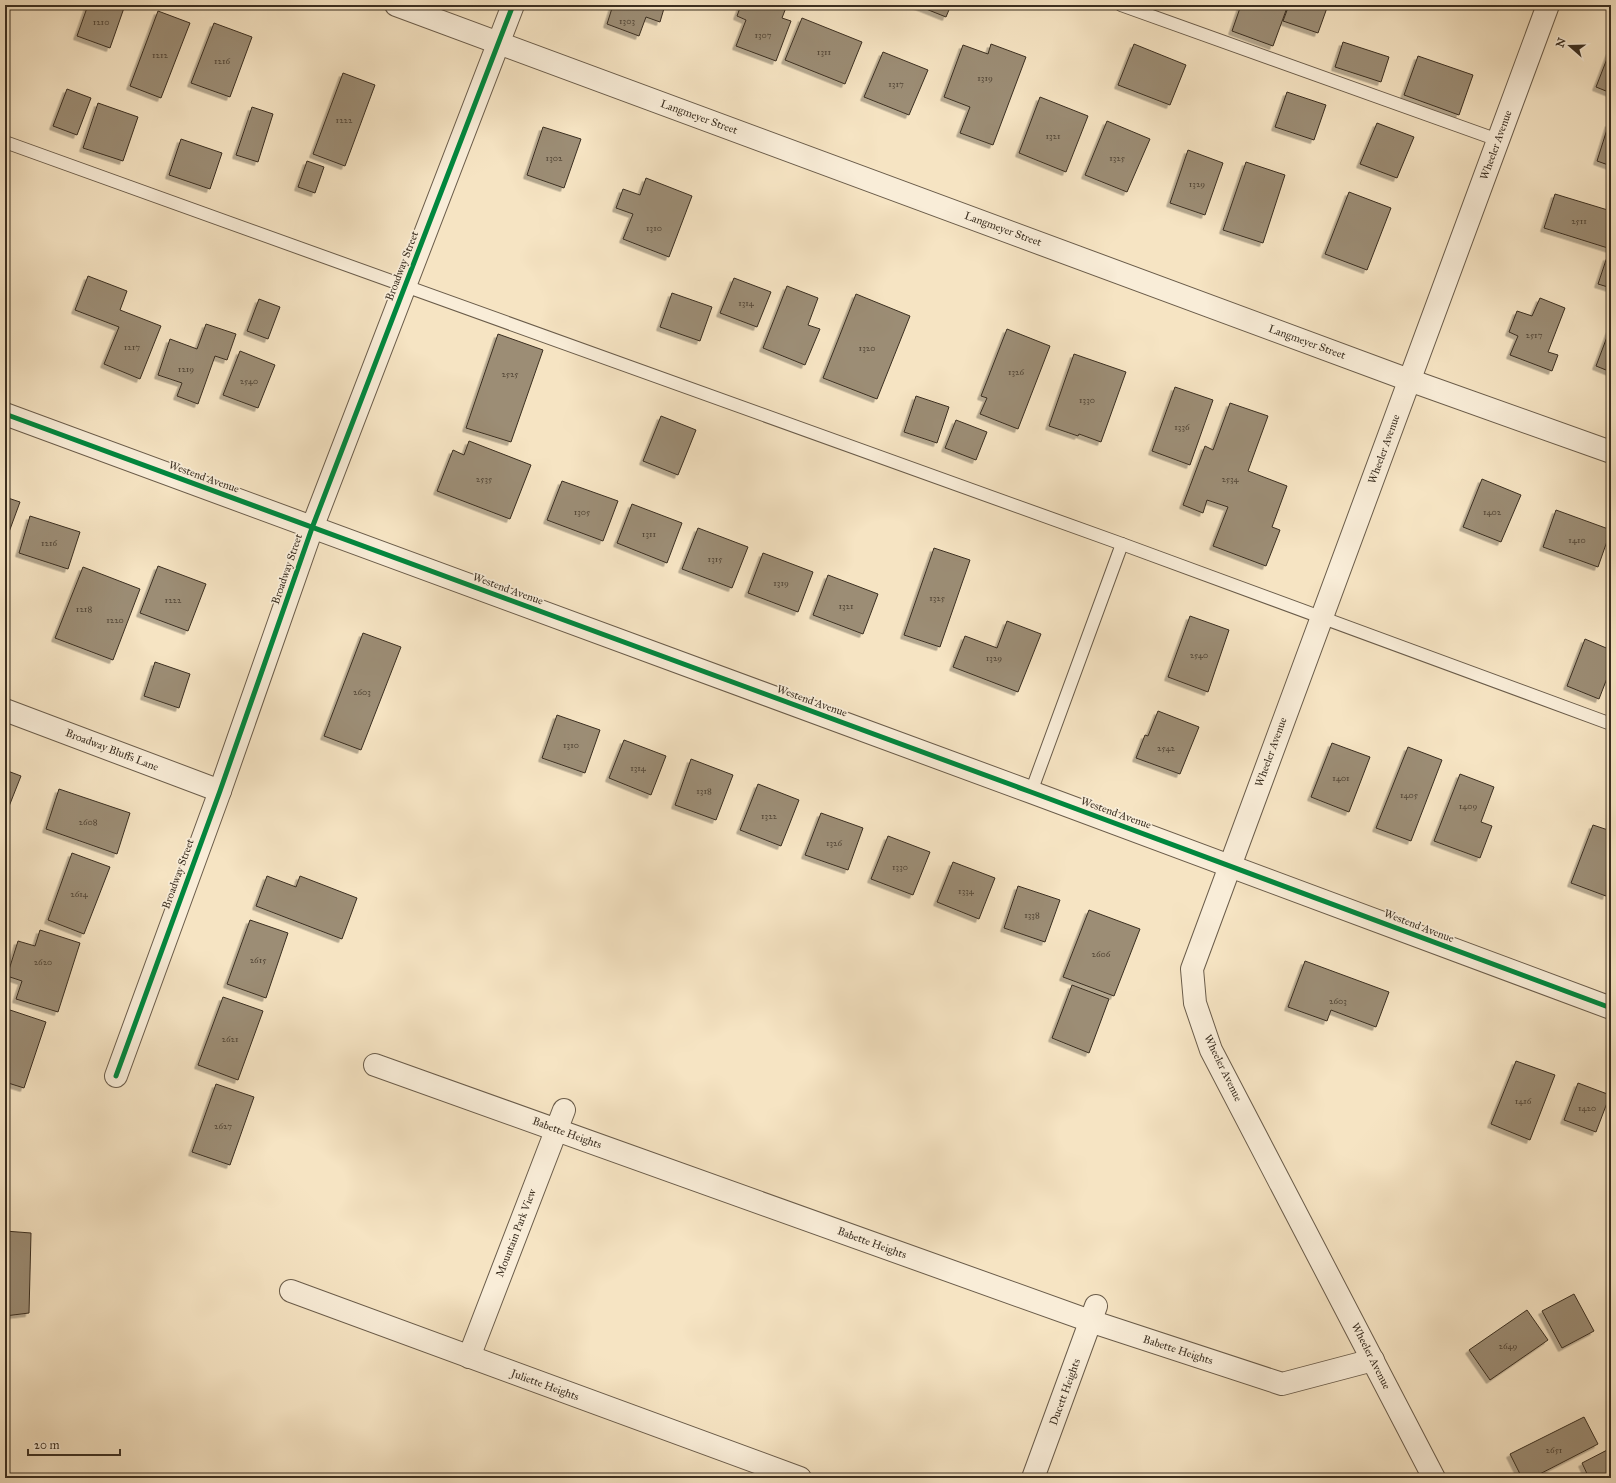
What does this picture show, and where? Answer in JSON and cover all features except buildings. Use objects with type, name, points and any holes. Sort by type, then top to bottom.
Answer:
[{"type":"street","name":"Langmeyer Street","points":[[396,5],[1409,380],[1611,452]]},
{"type":"street","name":"Broadway Street","points":[[116,1076],[220,791],[312,528],[514,5]]},
{"type":"street","name":"Wheeler Avenue","points":[[1434,1478],[1212,1050],[1195,1003],[1192,969],[1229,865],[1548,5]]},
{"type":"street","name":"Westend Avenue","points":[[5,414],[1229,865],[1611,1008]]},
{"type":"street","name":"Broadway Bluffs Lane","points":[[5,710],[220,791]]},
{"type":"street","name":"Babette Heights","points":[[375,1065],[560,1120],[1282,1384],[1373,1360]]},
{"type":"street","name":"Mountain Park View","points":[[469,1357],[560,1120]]},
{"type":"street","name":"Juliette Heights","points":[[290,1291],[800,1478]]},
{"type":"street","name":"Ducett Heights","points":[[1033,1478],[1093,1314]]},
{"type":"lane","points":[[1121,5],[1498,140]]},
{"type":"lane","points":[[5,142],[1122,544],[1611,724]]},
{"type":"lane","points":[[1031,792],[1122,544]]},
{"type":"cycle path","points":[[116,1076],[220,791],[312,528],[513,5]]},
{"type":"cycle path","points":[[5,414],[1031,792],[1611,1008]]}]
